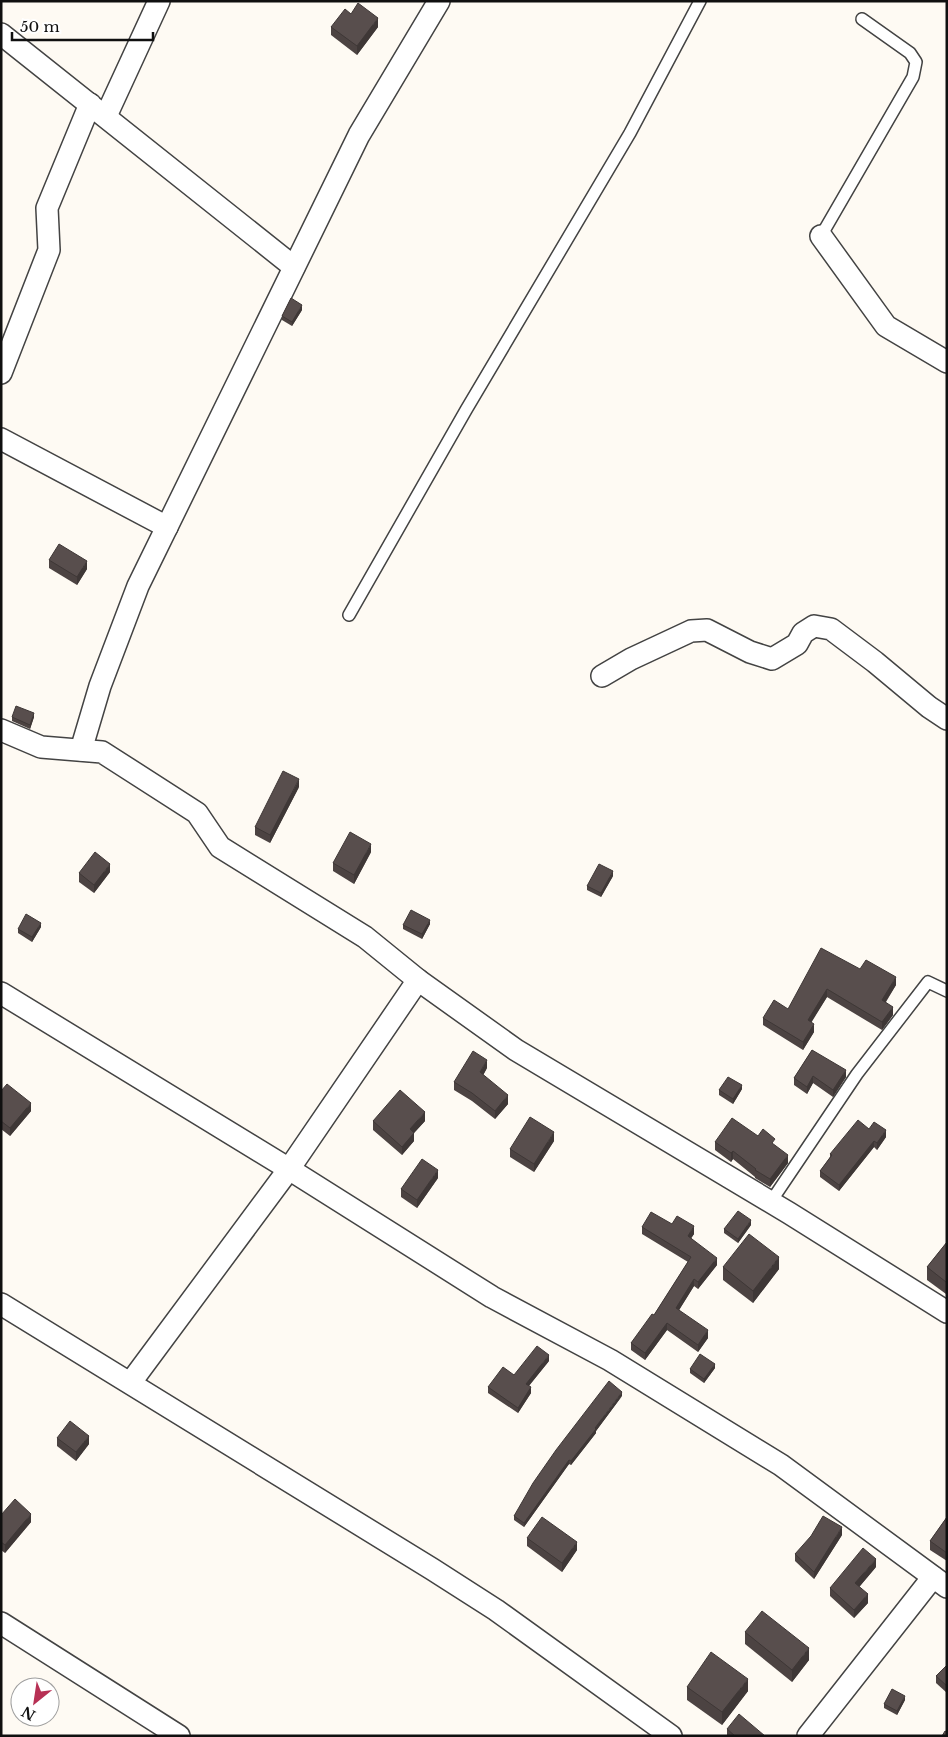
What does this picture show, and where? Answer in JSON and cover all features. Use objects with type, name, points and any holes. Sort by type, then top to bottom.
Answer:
[{"type":"street","points":[[106,116],[159,1]]},
{"type":"street","points":[[81,750],[100,686],[138,586],[359,135],[439,1]]},
{"type":"street","points":[[1,34],[294,267]]},
{"type":"street","points":[[1,373],[49,250],[48,208],[90,104]]},
{"type":"street","points":[[821,236],[886,326],[947,362]]},
{"type":"street","points":[[1,439],[167,527]]},
{"type":"street","points":[[602,676],[665,642],[691,632],[707,630],[750,652],[772,659],[787,652],[797,644],[803,633],[814,626],[831,629],[947,719]]},
{"type":"street","points":[[1,730],[42,747],[102,752],[197,814],[220,847],[365,937],[418,980],[516,1050],[770,1202],[947,1312]]},
{"type":"street","points":[[131,1382],[289,1169],[418,980]]},
{"type":"street","points":[[1,993],[289,1169],[492,1297],[610,1360],[781,1465],[943,1583],[808,1736]]},
{"type":"street","points":[[1,1304],[131,1382],[488,1605],[671,1736]]},
{"type":"street","points":[[1,1623],[179,1736]]},
{"type":"lane","points":[[349,616],[471,402],[630,133],[700,1]]},
{"type":"lane","points":[[821,236],[913,77],[916,62],[910,52],[862,19]]},
{"type":"lane","points":[[770,1202],[857,1074],[928,982],[947,991]]},
{"type":"building","points":[[358,3],[378,18],[357,46],[331,27],[345,9],[351,14]]},
{"type":"building","points":[[291,298],[302,305],[292,322],[282,316]]},
{"type":"building","points":[[59,544],[87,561],[77,577],[49,560]]},
{"type":"building","points":[[16,706],[34,713],[30,725],[12,717]]},
{"type":"building","points":[[283,771],[299,779],[270,835],[255,827]]},
{"type":"building","points":[[350,832],[371,844],[354,875],[333,863]]},
{"type":"building","points":[[95,852],[110,864],[94,885],[79,873]]},
{"type":"building","points":[[599,864],[613,871],[601,893],[587,886]]},
{"type":"building","points":[[411,910],[430,920],[422,934],[403,925]]},
{"type":"building","points":[[26,914],[41,923],[32,937],[18,929]]},
{"type":"building","points":[[821,948],[860,969],[866,960],[896,977],[882,1000],[893,1007],[882,1022],[827,989],[808,1020],[814,1024],[803,1042],[763,1018],[774,1000],[788,1009]]},
{"type":"building","points":[[812,1050],[846,1070],[833,1090],[813,1076],[807,1087],[794,1078]]},
{"type":"building","points":[[473,1051],[487,1060],[480,1072],[508,1095],[495,1111],[454,1082]]},
{"type":"building","points":[[728,1077],[742,1085],[733,1099],[719,1090]]},
{"type":"building","points":[[7,1084],[31,1103],[10,1128],[1,1121],[1,1091]]},
{"type":"building","points":[[400,1090],[425,1112],[410,1129],[414,1133],[402,1147],[373,1121]]},
{"type":"building","points":[[530,1117],[554,1132],[534,1164],[510,1149]]},
{"type":"building","points":[[732,1118],[758,1136],[763,1129],[775,1139],[772,1143],[788,1155],[770,1179],[755,1170],[733,1151],[731,1153],[715,1142]]},
{"type":"building","points":[[858,1120],[869,1129],[874,1122],[886,1130],[877,1143],[874,1141],[839,1185],[820,1171],[832,1155],[830,1154]]},
{"type":"building","points":[[422,1159],[438,1170],[417,1200],[401,1189]]},
{"type":"building","points":[[738,1211],[751,1220],[738,1239],[724,1229]]},
{"type":"building","points":[[651,1212],[672,1224],[677,1216],[694,1226],[688,1236],[717,1258],[698,1282],[694,1279],[676,1308],[708,1330],[698,1345],[667,1323],[645,1353],[631,1343],[652,1314],[654,1315],[691,1257],[642,1227]]},
{"type":"building","points":[[749,1234],[779,1257],[753,1291],[723,1267]]},
{"type":"building","points":[[947,1242],[947,1282],[946,1282],[927,1267]]},
{"type":"building","points":[[537,1346],[549,1355],[526,1384],[531,1387],[518,1408],[488,1387],[503,1367],[514,1375]]},
{"type":"building","points":[[700,1354],[715,1364],[704,1379],[690,1369]]},
{"type":"building","points":[[609,1381],[622,1392],[596,1429],[571,1461],[569,1460],[524,1523],[514,1516],[533,1483]]},
{"type":"building","points":[[70,1421],[89,1436],[76,1452],[57,1438]]},
{"type":"building","points":[[15,1499],[31,1514],[5,1545],[1,1542],[1,1515]]},
{"type":"building","points":[[823,1516],[842,1527],[814,1572],[795,1554],[811,1536]]},
{"type":"building","points":[[542,1517],[577,1542],[562,1563],[527,1538]]},
{"type":"building","points":[[947,1517],[947,1553],[930,1541]]},
{"type":"building","points":[[863,1548],[876,1559],[855,1583],[868,1594],[854,1610],[830,1588]]},
{"type":"building","points":[[762,1611],[809,1648],[792,1670],[745,1632]]},
{"type":"building","points":[[711,1652],[748,1679],[722,1712],[687,1687]]},
{"type":"building","points":[[947,1665],[947,1686],[936,1676]]},
{"type":"building","points":[[892,1689],[905,1696],[897,1711],[884,1704]]},
{"type":"building","points":[[739,1714],[765,1736],[735,1736],[727,1729]]},
{"type":"building","points":[[945,1731],[947,1736],[942,1736]]}]
